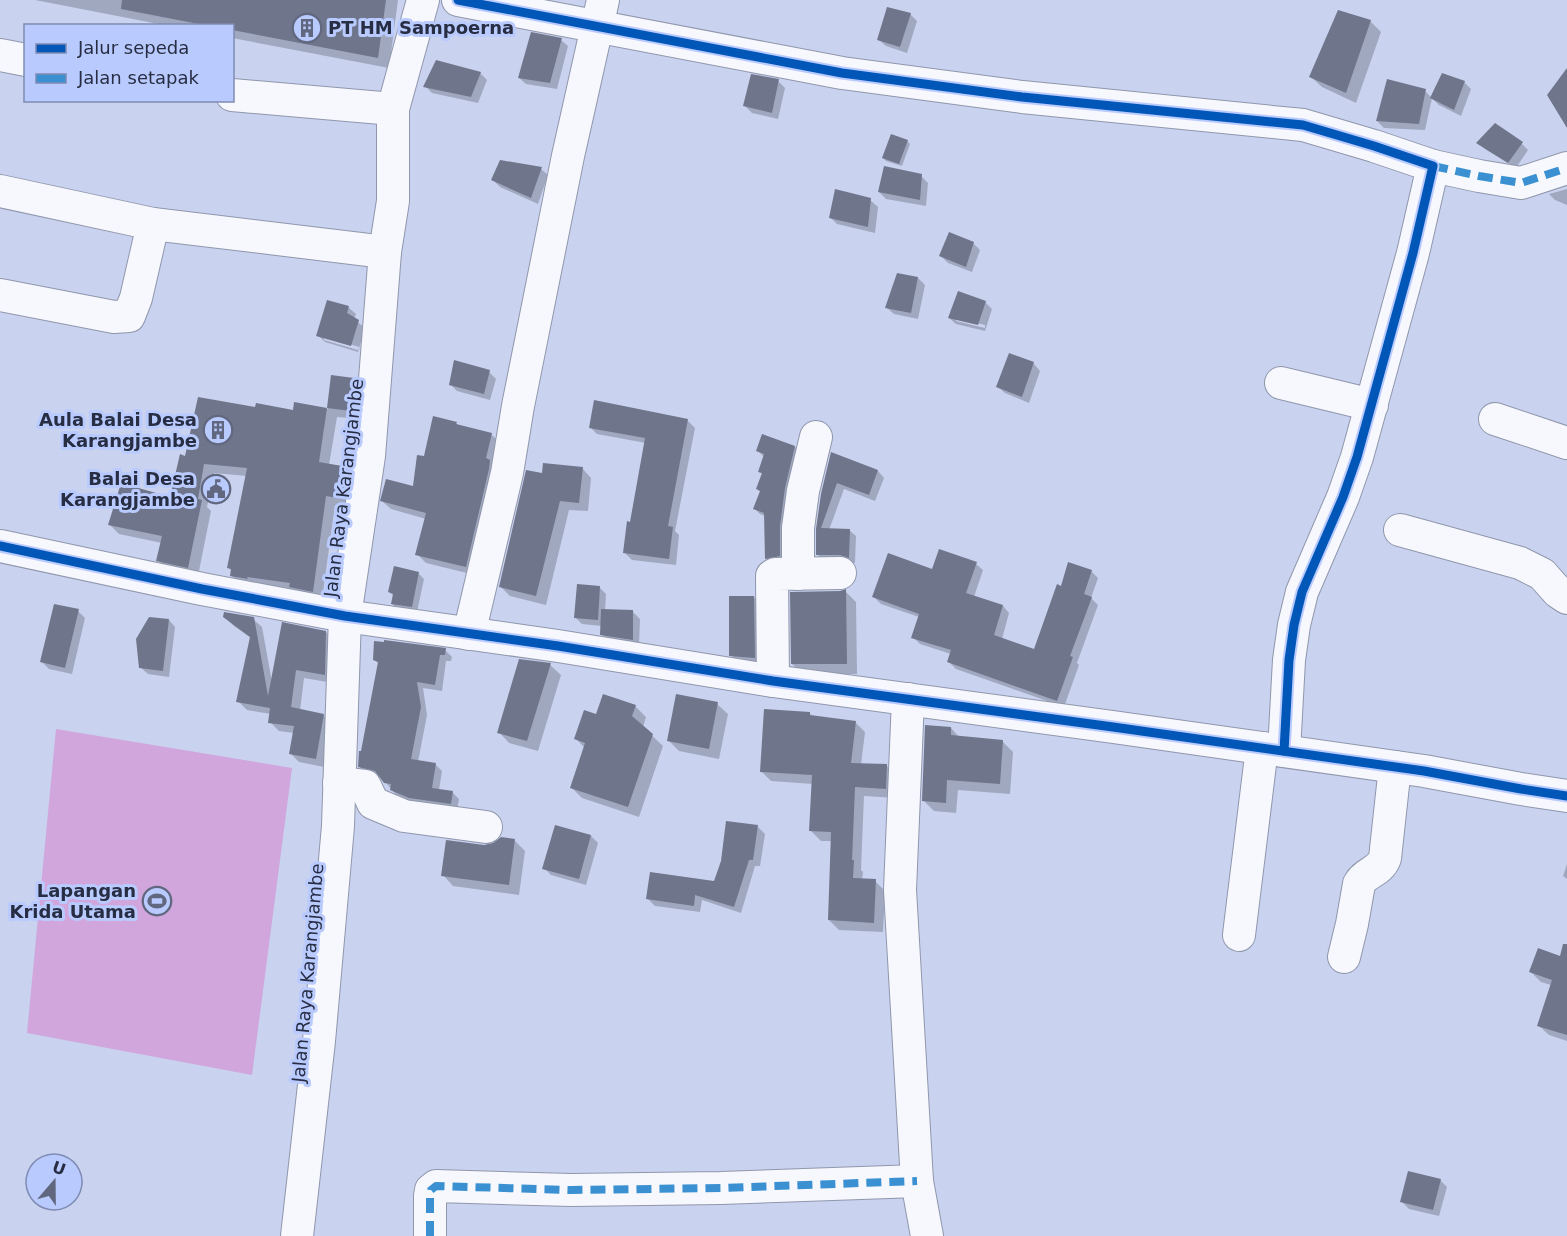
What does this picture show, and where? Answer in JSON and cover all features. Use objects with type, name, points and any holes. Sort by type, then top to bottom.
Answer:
[{"type":"street","name":"Jalan Raya Karangjambe","points":[[297,1236],[319,1041],[338,826],[345,616],[369,456],[385,252],[393,201],[393,109],[423,0]]},
{"type":"street","points":[[458,0],[600,13],[842,73],[1022,97],[1303,125],[1433,166],[1521,183],[1567,168]]},
{"type":"street","points":[[469,634],[507,473],[518,406],[568,156],[600,13]]},
{"type":"street","points":[[0,55],[24,60]]},
{"type":"street","points":[[234,95],[393,109]]},
{"type":"street","points":[[1239,935],[1296,614],[1302,592],[1343,497],[1357,457],[1410,264],[1433,166]]},
{"type":"street","points":[[0,191],[153,224],[385,252]]},
{"type":"street","points":[[0,295],[114,317],[129,316],[153,224]]},
{"type":"street","points":[[1281,383],[1372,405]]},
{"type":"street","points":[[1495,419],[1567,442]]},
{"type":"street","points":[[798,574],[798,528],[803,491],[816,437]]},
{"type":"street","points":[[1400,530],[1520,562],[1542,574],[1558,592],[1567,598]]},
{"type":"street","points":[[0,546],[202,589],[345,616],[558,646],[773,681],[1395,767],[1567,796]]},
{"type":"street","points":[[773,681],[772,576],[775,574],[840,573]]},
{"type":"street","points":[[908,699],[900,890],[917,1181],[927,1236]]},
{"type":"street","points":[[1344,957],[1359,884],[1362,878],[1383,864],[1385,858],[1395,767]]},
{"type":"street","points":[[339,783],[365,786],[373,803],[404,816],[486,827]]},
{"type":"street","points":[[430,1236],[430,1196],[431,1190],[436,1186],[571,1190],[721,1188],[917,1181]]},
{"type":"shaded area","name":"Lapangan Krida Utama","points":[[56,729],[292,768],[252,1075],[27,1033]]},
{"type":"building","name":"PT HM Sampoerna","points":[[122,0],[386,0],[378,58],[234,30],[234,24],[199,24],[121,9]]},
{"type":"building","points":[[887,7],[911,13],[900,47],[877,40]]},
{"type":"building","points":[[1338,10],[1371,20],[1346,93],[1309,77]]},
{"type":"building","points":[[531,32],[562,38],[550,83],[518,78]]},
{"type":"building","points":[[436,60],[481,72],[471,97],[423,87]]},
{"type":"building","points":[[1567,68],[1567,128],[1547,95]]},
{"type":"building","points":[[1442,73],[1465,81],[1454,110],[1430,98]]},
{"type":"building","points":[[751,74],[779,79],[772,113],[743,106]]},
{"type":"building","points":[[1387,79],[1426,89],[1419,124],[1376,121]]},
{"type":"building","points":[[1495,123],[1523,142],[1508,163],[1476,143]]},
{"type":"building","points":[[891,134],[908,140],[899,164],[882,158]]},
{"type":"building","points":[[500,160],[542,167],[531,198],[491,180]]},
{"type":"building","points":[[884,166],[922,174],[920,200],[878,192]]},
{"type":"building","points":[[835,189],[871,198],[868,227],[829,218]]},
{"type":"building","points":[[949,232],[974,242],[966,267],[939,256]]},
{"type":"building","points":[[897,273],[918,277],[911,313],[885,308]]},
{"type":"building","points":[[958,291],[986,301],[978,325],[948,318]]},
{"type":"building","points":[[327,300],[349,306],[347,313],[359,320],[351,346],[316,336]]},
{"type":"building","points":[[1009,353],[1034,362],[1022,397],[996,387]]},
{"type":"building","points":[[454,360],[490,370],[484,394],[449,385]]},
{"type":"building","points":[[331,375],[354,378],[351,411],[327,408]]},
{"type":"building","points":[[198,397],[255,407],[256,403],[293,410],[294,402],[327,408],[319,462],[348,467],[344,499],[326,496],[313,592],[289,587],[290,583],[230,576],[231,569],[227,568],[247,468],[204,464],[198,499],[202,500],[188,568],[156,561],[162,536],[108,525],[121,483],[170,497],[180,454],[185,456]]},
{"type":"building","points":[[594,400],[688,419],[668,526],[673,527],[669,559],[623,553],[627,521],[630,522],[645,438],[589,428]]},
{"type":"building","points":[[433,416],[492,433],[486,458],[490,460],[489,469],[466,567],[415,555],[426,513],[380,501],[386,479],[413,486],[417,455],[424,456]]},
{"type":"building","points":[[762,434],[795,446],[785,488],[780,526],[780,556],[765,559],[764,513],[753,509],[760,491],[756,489],[762,473],[758,472],[764,454],[756,451]]},
{"type":"building","points":[[831,452],[878,470],[869,495],[837,483],[821,528],[850,529],[849,558],[840,555],[816,555],[816,529],[821,494]]},
{"type":"building","points":[[543,463],[583,467],[579,503],[560,501],[536,596],[499,587],[526,470],[542,473]]},
{"type":"building","points":[[939,549],[977,562],[966,593],[1003,605],[994,635],[1034,649],[1057,584],[1061,586],[1068,562],[1092,570],[1084,594],[1092,597],[1070,656],[1073,657],[1057,701],[947,662],[951,650],[911,638],[919,614],[872,597],[888,553],[932,569]]},
{"type":"building","points":[[394,566],[419,572],[412,607],[391,604],[393,594],[388,592]]},
{"type":"building","points":[[577,584],[600,586],[598,620],[574,618]]},
{"type":"building","points":[[846,589],[847,664],[791,664],[790,592]]},
{"type":"building","points":[[729,596],[754,596],[755,658],[729,656]]},
{"type":"building","points":[[54,604],[79,609],[65,668],[40,662]]},
{"type":"building","points":[[601,609],[633,610],[633,640],[600,635]]},
{"type":"building","points":[[224,612],[254,617],[268,696],[282,622],[326,631],[325,675],[296,670],[291,707],[324,714],[316,759],[289,754],[294,726],[268,723],[270,708],[236,702],[250,637],[223,617]]},
{"type":"building","points":[[149,617],[169,619],[163,671],[139,668],[136,639]]},
{"type":"building","points":[[384,640],[446,648],[445,655],[440,655],[435,685],[417,682],[421,707],[411,759],[436,763],[432,788],[453,791],[451,804],[409,798],[390,790],[391,784],[384,783],[375,771],[358,767],[359,751],[361,751],[378,662],[373,660],[374,641],[384,642]]},
{"type":"building","points":[[519,659],[551,663],[527,741],[497,733]]},
{"type":"building","points":[[603,694],[636,705],[632,716],[653,734],[628,807],[570,788],[585,743],[574,739],[584,710],[596,714]]},
{"type":"building","points":[[676,694],[718,702],[709,749],[667,741]]},
{"type":"building","points":[[764,709],[810,712],[810,715],[856,721],[851,763],[887,764],[886,789],[855,787],[853,878],[876,879],[874,923],[828,920],[831,832],[809,831],[812,775],[760,772]]},
{"type":"building","points":[[925,725],[951,727],[951,735],[1003,740],[1000,784],[947,780],[946,803],[922,801]]},
{"type":"building","points":[[726,821],[758,825],[753,860],[749,860],[734,907],[695,895],[694,906],[646,899],[650,872],[714,881],[721,861]]},
{"type":"building","points":[[555,825],[591,835],[579,879],[542,869]]},
{"type":"building","points":[[501,837],[515,839],[509,885],[441,876],[446,840],[484,845],[493,843]]},
{"type":"building","points":[[1563,944],[1567,944],[1567,1035],[1537,1026],[1552,980],[1529,972],[1538,948],[1560,956]]},
{"type":"building","points":[[1408,1171],[1441,1179],[1433,1210],[1400,1202]]},
{"type":"marked path","points":[[1433,166],[1521,183],[1567,168]]},
{"type":"marked path","points":[[430,1236],[430,1196],[431,1190],[436,1186],[571,1190],[721,1188],[917,1181]]},
{"type":"cycle path","points":[[458,0],[842,73],[1022,97],[1303,125],[1433,166],[1413,253],[1357,457],[1343,497],[1302,592],[1289,660],[1284,751]]},
{"type":"cycle path","points":[[0,546],[202,589],[345,616],[558,646],[773,681],[1424,771],[1567,796]]},
{"type":"place","name":"PT HM Sampoerna","points":[[307,28]]},
{"type":"place","name":"Aula Balai Desa Karangjambe","points":[[218,430]]},
{"type":"place","name":"Balai Desa Karangjambe","points":[[216,489]]},
{"type":"place","name":"Lapangan Krida Utama","points":[[157,901]]}]
